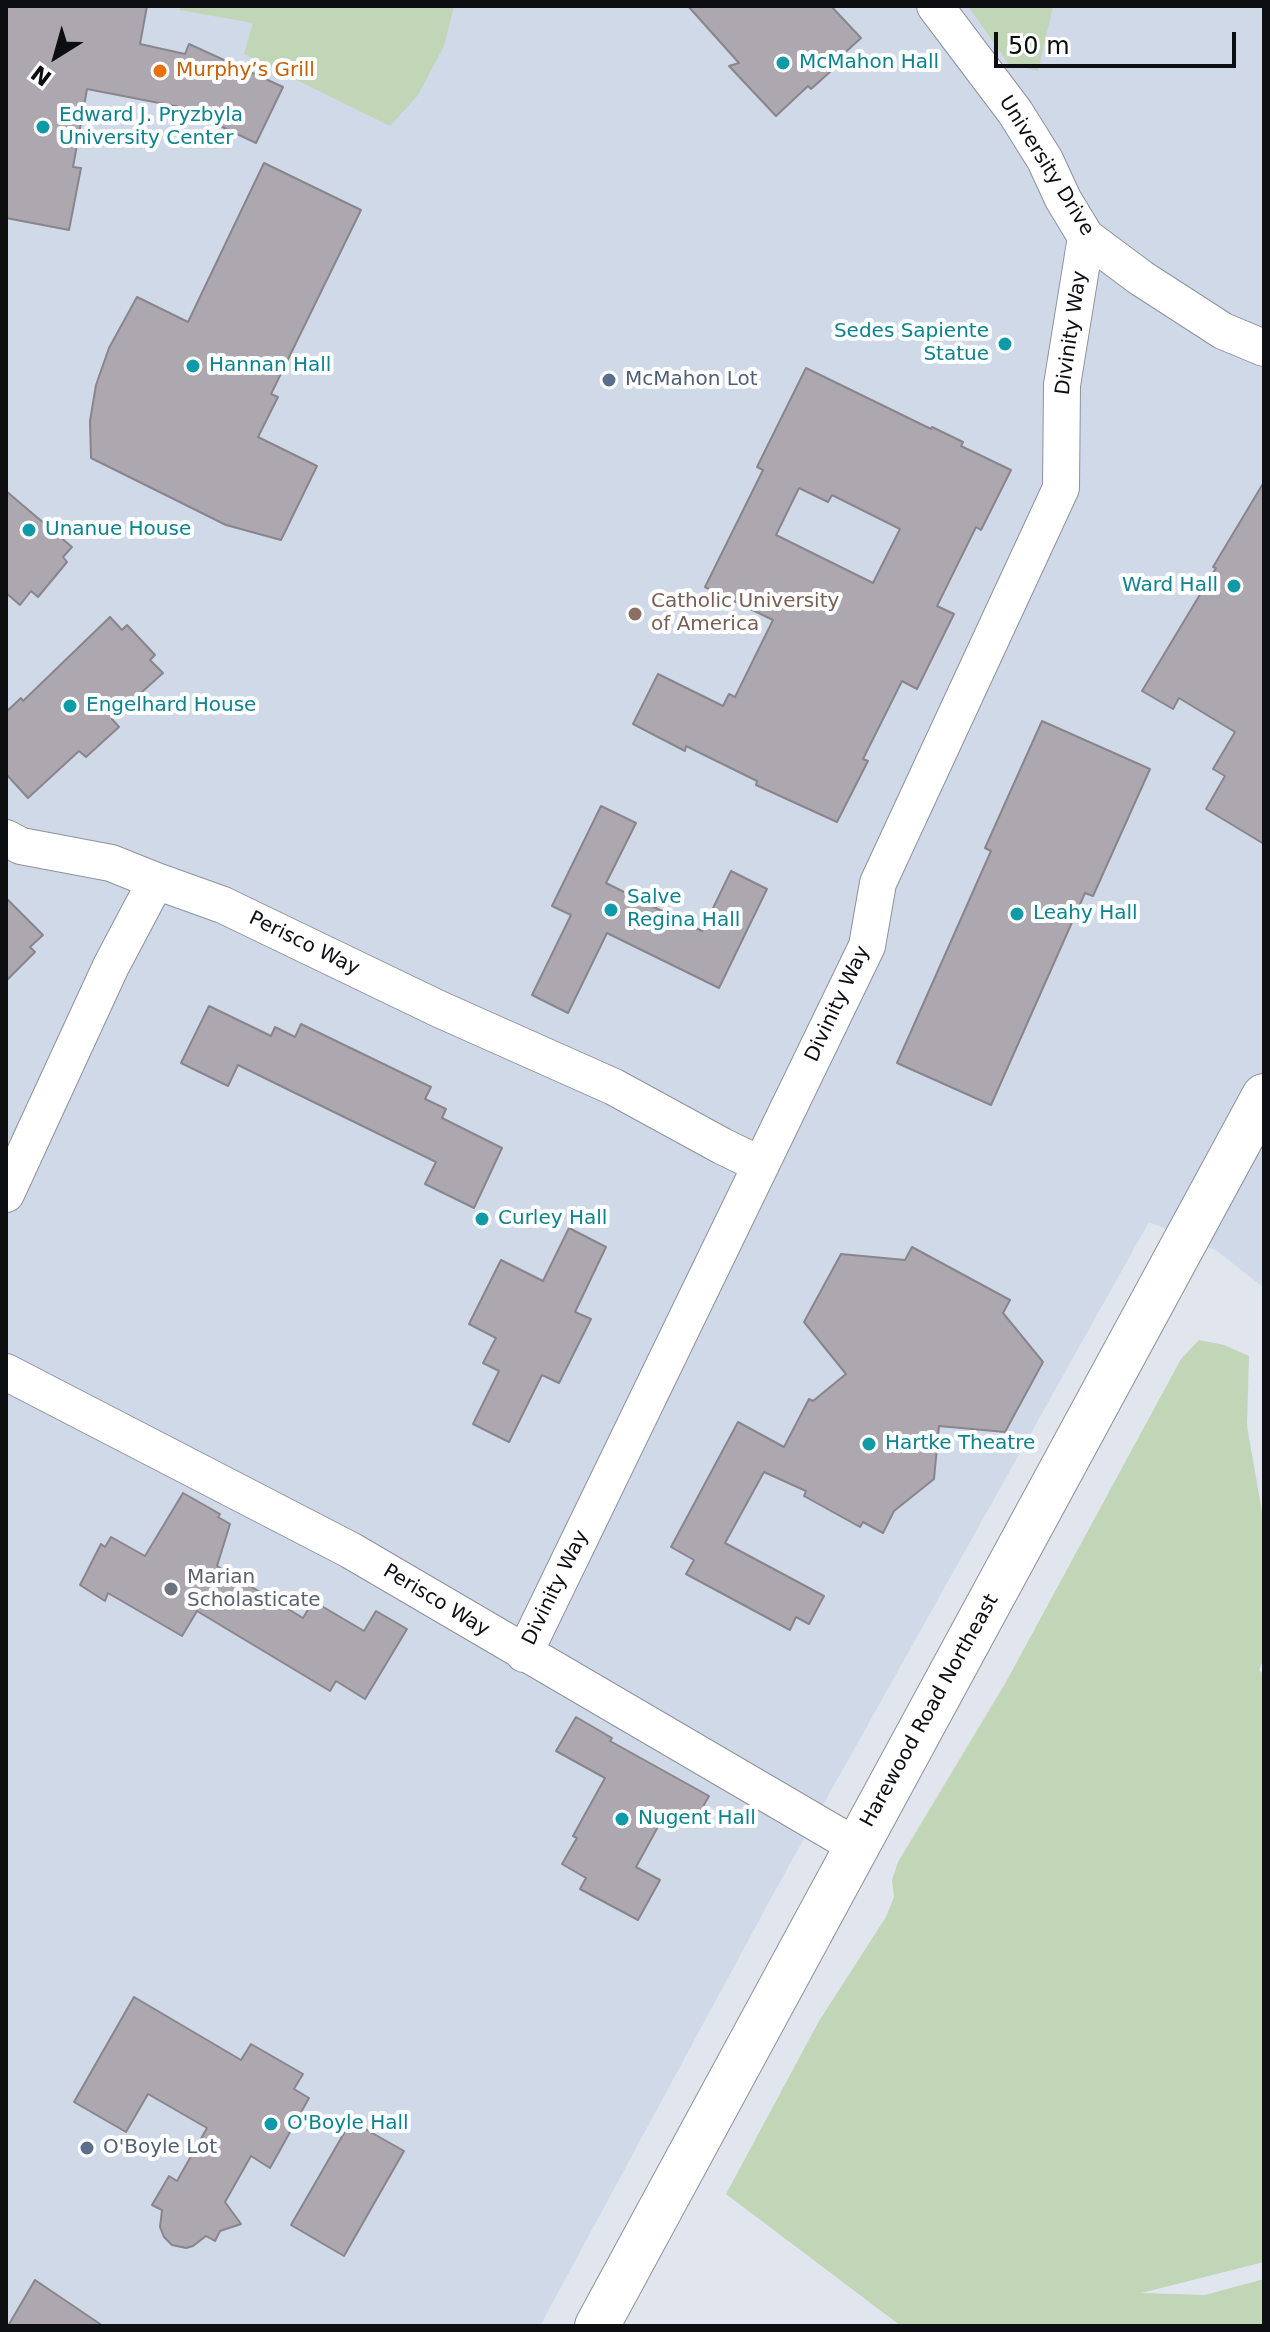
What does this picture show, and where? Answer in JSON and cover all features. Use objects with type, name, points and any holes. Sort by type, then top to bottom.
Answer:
[{"type":"street","name":"University Drive","points":[[935,6],[1015,112],[1086,237],[1141,278],[1223,331],[1264,348]]},
{"type":"street","name":"Divinity Way","points":[[524,1654],[867,946],[878,883],[1061,488],[1062,385],[1086,237]]},
{"type":"street","name":"Perisco Way","points":[[6,838],[21,846],[111,863],[223,905],[439,1009],[614,1087],[761,1165]]},
{"type":"street","points":[[6,1194],[111,966],[156,881]]},
{"type":"street","name":"Harewood Road Northeast","points":[[597,2326],[1264,1096]]},
{"type":"street","name":"Perisco Way","points":[[6,1372],[350,1550],[856,1846]]},
{"type":"shaded area","name":"Catholic University of America","points":[[6,6],[1264,6],[1264,1288],[1217,1251],[1149,1222],[776,1889],[540,2326],[6,2326]]},
{"type":"green space","points":[[182,6],[454,6],[444,46],[418,95],[390,126],[244,54],[253,23],[179,10]]},
{"type":"green space","points":[[968,6],[1053,6],[1038,71],[1009,64]]},
{"type":"green space","points":[[1199,1340],[1224,1345],[1249,1356],[1247,1426],[1264,1514],[1264,1658],[1259,1670],[1264,1675],[1264,2262],[1141,2293],[1205,2295],[1264,2279],[1264,2326],[901,2326],[726,2194],[819,2021],[886,1917],[894,1897],[892,1880],[898,1862],[1006,1682],[1181,1359]]},
{"type":"building","name":"Edward J. Pryzbyla University Center","points":[[6,6],[147,6],[140,44],[185,54],[189,44],[283,87],[256,143],[180,107],[87,89],[73,167],[81,168],[69,230],[6,218]]},
{"type":"building","name":"McMahon Hall","points":[[688,6],[831,6],[861,38],[828,68],[831,71],[811,89],[808,86],[776,116],[729,66],[739,63]]},
{"type":"building","name":"Hannan Hall","points":[[264,163],[361,210],[271,394],[278,397],[258,437],[317,466],[281,540],[226,525],[91,458],[90,421],[96,385],[109,348],[137,297],[188,322]]},
{"type":"building","points":[[806,368],[963,442],[961,446],[1011,470],[981,530],[976,527],[937,606],[954,614],[917,689],[902,681],[863,759],[868,761],[837,822],[756,785],[757,781],[686,746],[685,751],[633,724],[658,674],[723,706],[729,694],[735,697],[773,620],[705,587],[763,470],[757,467]],"holes":[[[799,488],[828,502],[832,495],[900,529],[873,583],[776,535]]]},
{"type":"building","points":[[1264,482],[1264,844],[1206,809],[1225,776],[1213,769],[1235,732],[1179,698],[1173,709],[1142,691]]},
{"type":"building","name":"Unanue House","points":[[6,491],[72,547],[63,557],[67,562],[38,597],[31,591],[20,605],[6,593]]},
{"type":"building","name":"Engelhard House","points":[[110,617],[122,630],[127,625],[155,655],[150,660],[163,673],[112,719],[119,727],[86,757],[79,751],[28,798],[6,774],[6,712],[21,698],[23,701]]},
{"type":"building","name":"Leahy Hall","points":[[1042,721],[1150,769],[1093,896],[1085,893],[991,1105],[897,1063],[991,851],[985,848]]},
{"type":"building","name":"Salve Regina Hall","points":[[601,806],[636,823],[606,883],[702,931],[731,871],[767,889],[719,988],[607,933],[568,1013],[532,995],[571,915],[552,906]]},
{"type":"building","points":[[6,898],[43,935],[30,947],[35,952],[6,981]]},
{"type":"building","points":[[209,1006],[271,1036],[275,1027],[295,1037],[301,1024],[431,1087],[425,1099],[446,1109],[442,1118],[502,1148],[474,1208],[425,1184],[436,1162],[238,1065],[228,1086],[181,1063]]},
{"type":"building","points":[[569,1228],[606,1247],[575,1312],[591,1319],[559,1383],[542,1375],[509,1442],[473,1424],[499,1371],[483,1363],[496,1338],[469,1324],[501,1260],[543,1281]]},
{"type":"building","name":"Hartke Theatre","points":[[912,1247],[1010,1300],[1003,1313],[1043,1362],[1005,1432],[939,1426],[934,1479],[894,1511],[883,1533],[863,1522],[860,1527],[804,1496],[806,1491],[764,1472],[725,1543],[824,1596],[809,1624],[796,1617],[790,1630],[686,1574],[694,1560],[671,1547],[738,1422],[784,1447],[809,1399],[813,1401],[846,1374],[804,1322],[841,1254],[905,1260]]},
{"type":"building","name":"Marian Scholasticate","points":[[183,1493],[220,1514],[218,1517],[230,1524],[217,1566],[303,1618],[313,1601],[364,1631],[376,1611],[407,1629],[365,1699],[336,1681],[330,1691],[197,1611],[182,1636],[108,1593],[105,1601],[80,1585],[101,1544],[105,1547],[111,1537],[145,1556]]},
{"type":"building","name":"Nugent Hall","points":[[576,1717],[612,1738],[610,1741],[709,1796],[692,1826],[666,1812],[636,1867],[660,1880],[638,1920],[580,1889],[586,1878],[562,1864],[577,1838],[573,1836],[605,1778],[556,1751]]},
{"type":"building","name":"O'Boyle Hall","points":[[134,1997],[241,2060],[251,2044],[303,2074],[294,2089],[309,2098],[270,2168],[251,2156],[225,2202],[241,2224],[220,2231],[215,2241],[206,2236],[186,2248],[172,2245],[160,2227],[162,2210],[152,2205],[169,2176],[177,2181],[207,2128],[148,2094],[126,2132],[74,2102]]},
{"type":"building","points":[[351,2121],[404,2151],[344,2256],[291,2225]]},
{"type":"building","points":[[35,2280],[103,2326],[8,2326]]},
{"type":"place","name":"McMahon Hall","points":[[783,63]]},
{"type":"place","name":"Murphy’s Grill","points":[[160,71]]},
{"type":"place","name":"Edward J. Pryzbyla University Center","points":[[43,127]]},
{"type":"place","name":"Sedes Sapiente Statue","points":[[1005,344]]},
{"type":"place","name":"Hannan Hall","points":[[193,366]]},
{"type":"place","name":"McMahon Lot","points":[[609,380]]},
{"type":"place","name":"Unanue House","points":[[29,530]]},
{"type":"place","name":"Ward Hall","points":[[1234,586]]},
{"type":"place","name":"Catholic University of America","points":[[635,614]]},
{"type":"place","name":"Engelhard House","points":[[70,706]]},
{"type":"place","name":"Salve Regina Hall","points":[[611,910]]},
{"type":"place","name":"Leahy Hall","points":[[1017,914]]},
{"type":"place","name":"Curley Hall","points":[[482,1219]]},
{"type":"place","name":"Hartke Theatre","points":[[869,1444]]},
{"type":"place","name":"Marian Scholasticate","points":[[171,1589]]},
{"type":"place","name":"Nugent Hall","points":[[622,1819]]},
{"type":"place","name":"O'Boyle Hall","points":[[271,2124]]},
{"type":"place","name":"O'Boyle Lot","points":[[87,2148]]}]
